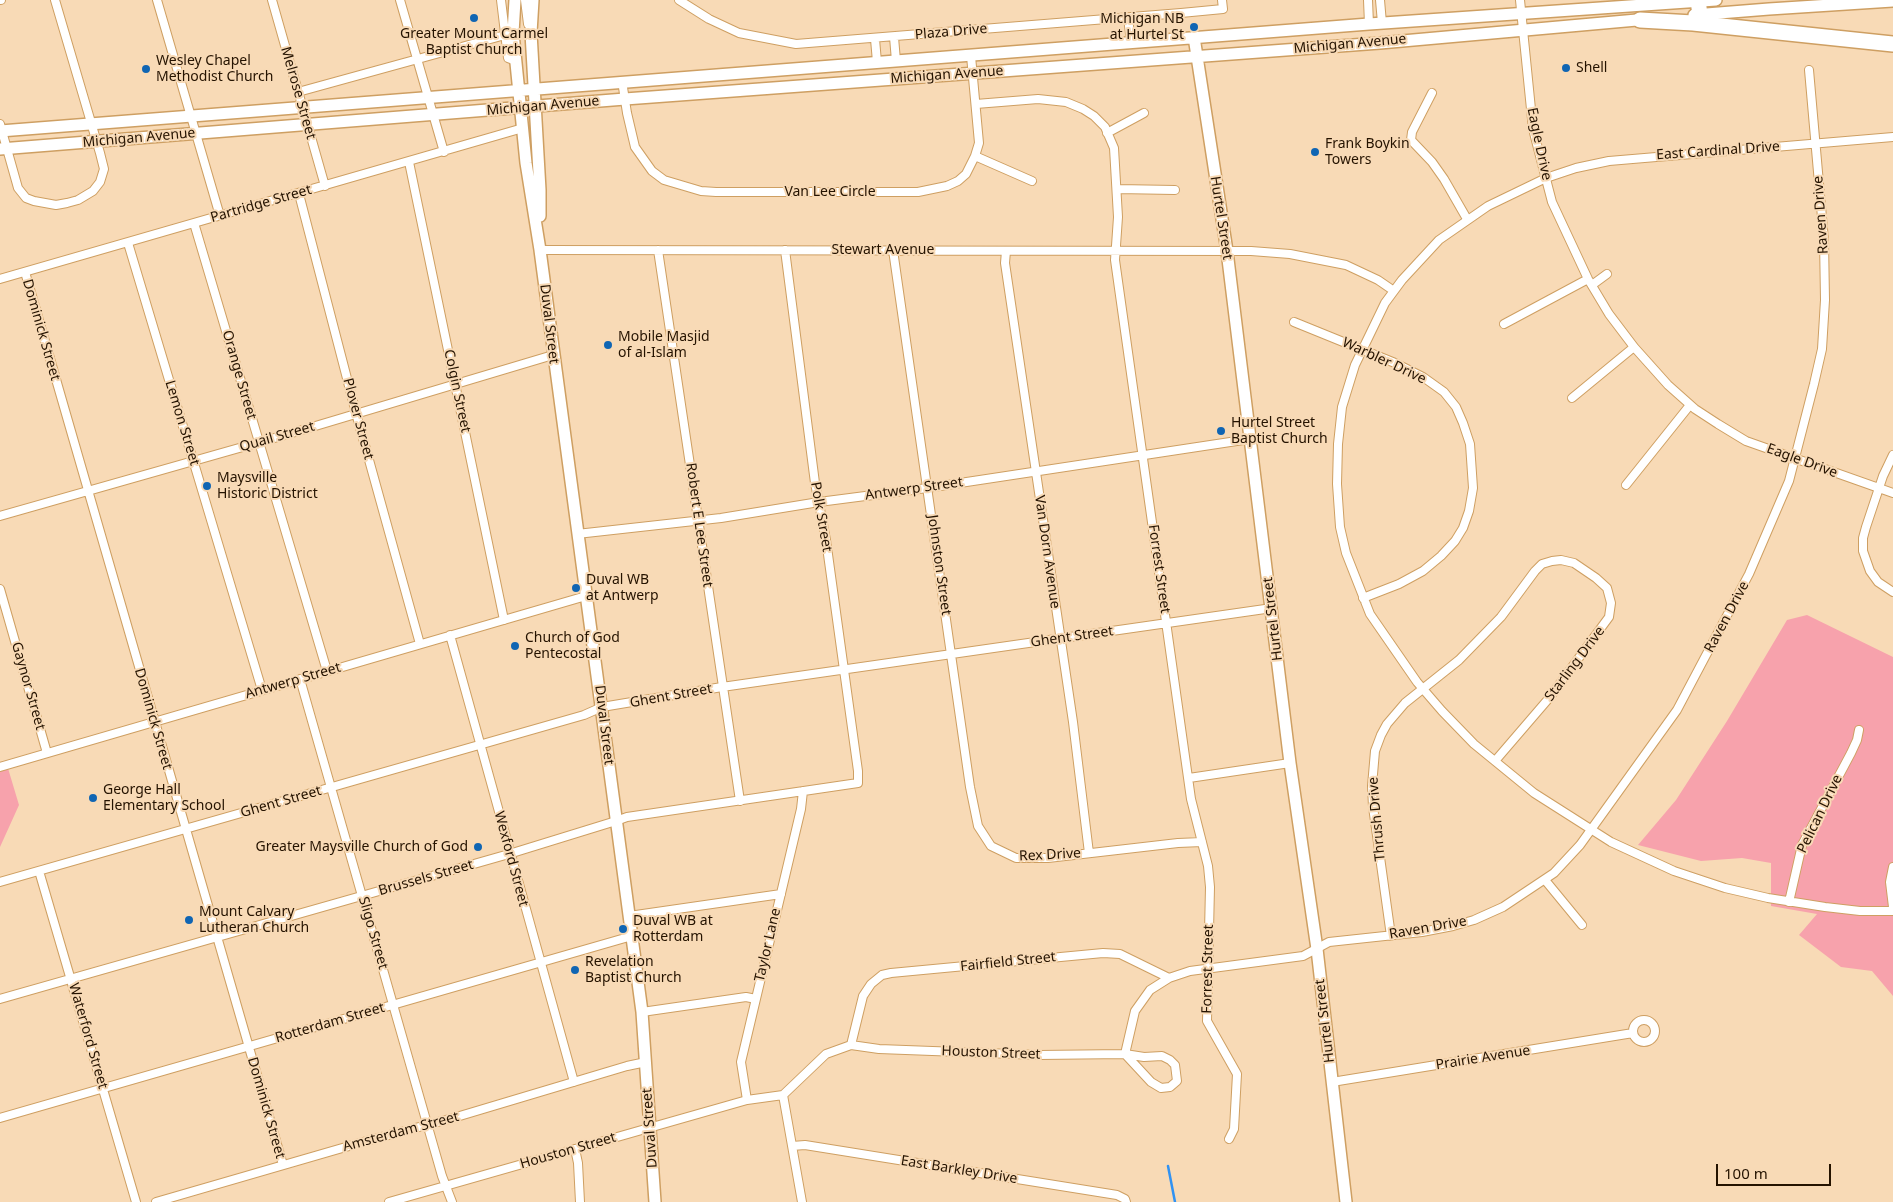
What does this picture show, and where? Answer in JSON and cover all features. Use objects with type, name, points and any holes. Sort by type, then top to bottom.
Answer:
[{"type":"highway","points":[[1640,20],[1693,23],[1893,44]]},
{"type":"main road","name":"Duval Street","points":[[515,0],[513,33],[526,163],[540,250],[642,1012],[655,1202]]},
{"type":"main road","name":"Duval Street","points":[[533,0],[531,33],[540,190],[540,250]]},
{"type":"main road","name":"Michigan Avenue","points":[[3,149],[625,99],[1380,42],[1640,20],[1716,0]]},
{"type":"main road","name":"Michigan Avenue","points":[[1,128],[92,124],[622,81],[1521,13],[1699,5],[1893,1]]},
{"type":"main road","name":"Hurtel Street","points":[[1194,37],[1226,251],[1290,763],[1316,949],[1346,1202]]},
{"type":"main road","points":[[383,118],[384,101]]},
{"type":"street","points":[[1,128],[3,149],[18,188],[26,198],[56,205],[78,200],[92,191],[100,182],[104,169],[55,0]]},
{"type":"street","points":[[157,0],[220,216]]},
{"type":"street","name":"Melrose Street","points":[[272,0],[325,186]]},
{"type":"street","points":[[400,0],[444,152]]},
{"type":"street","points":[[501,0],[508,58],[516,61]]},
{"type":"street","points":[[525,0],[527,22],[531,33]]},
{"type":"street","name":"Plaza Drive","points":[[679,0],[709,19],[739,33],[777,42],[796,44],[1128,18],[1223,8],[1222,0]]},
{"type":"street","points":[[1368,0],[1369,24]]},
{"type":"street","points":[[1380,0],[1382,23]]},
{"type":"street","name":"Eagle Drive","points":[[1520,0],[1534,129],[1552,202],[1590,282],[1609,314],[1634,347],[1668,385],[1690,405],[1746,440],[1893,493]]},
{"type":"street","points":[[1128,18],[1131,42]]},
{"type":"street","points":[[298,92],[505,36]]},
{"type":"street","points":[[894,37],[896,61]]},
{"type":"street","points":[[874,39],[877,62]]},
{"type":"street","name":"Van Lee Circle","points":[[622,81],[635,147],[652,171],[664,180],[701,191],[918,192],[947,186],[958,181],[966,174],[975,156],[979,143],[971,56]]},
{"type":"street","name":"Raven Drive","points":[[1316,949],[1329,942],[1391,936],[1453,926],[1474,920],[1503,907],[1545,880],[1567,859],[1591,830],[1677,710],[1749,574],[1788,481],[1822,349],[1825,300],[1824,240],[1809,70]]},
{"type":"street","points":[[1432,94],[1412,132],[1411,140],[1432,162],[1467,219]]},
{"type":"street","name":"Forrest Street","points":[[976,104],[1038,99],[1066,102],[1084,109],[1094,116],[1105,127],[1114,148],[1118,217],[1116,260],[1191,799],[1208,866],[1210,887],[1207,1020],[1237,1074],[1234,1129],[1228,1139]]},
{"type":"street","points":[[1107,133],[1144,113]]},
{"type":"street","name":"Partridge Street","points":[[0,279],[523,128]]},
{"type":"street","name":"East Cardinal Drive","points":[[1893,137],[1693,153],[1609,162],[1576,168],[1546,178],[1488,206],[1467,219],[1439,240],[1385,303],[1348,383],[1342,407],[1338,444],[1337,484],[1340,527],[1346,553],[1370,614],[1423,689],[1474,744],[1534,793],[1611,842],[1674,870],[1725,888],[1789,902],[1851,910],[1893,911]]},
{"type":"street","points":[[975,156],[1032,181]]},
{"type":"street","name":"Colgin Street","points":[[409,162],[504,620]]},
{"type":"street","points":[[1117,189],[1175,190]]},
{"type":"street","name":"Plover Street","points":[[299,194],[356,413],[420,644]]},
{"type":"street","name":"Orange Street","points":[[194,223],[327,671]]},
{"type":"street","name":"Lemon Street","points":[[128,243],[262,690]]},
{"type":"street","name":"Stewart Avenue","points":[[540,250],[1226,251],[1290,254],[1346,265],[1371,276],[1394,291]]},
{"type":"street","name":"Robert E Lee Street","points":[[658,250],[740,800]]},
{"type":"street","name":"Polk Street","points":[[785,250],[858,771],[857,783]]},
{"type":"street","name":"Johnston Street","points":[[894,250],[962,731]]},
{"type":"street","name":"Van Dorn Avenue","points":[[1006,251],[1005,263],[1073,722],[1088,853]]},
{"type":"street","name":"Dominick Street","points":[[25,272],[283,1165]]},
{"type":"street","points":[[1504,324],[1607,274]]},
{"type":"street","name":"Warbler Drive","points":[[1294,322],[1396,363],[1444,392],[1456,407],[1470,444],[1473,488],[1469,511],[1463,528],[1455,541],[1424,571],[1399,584],[1363,598]]},
{"type":"street","points":[[1572,398],[1634,347]]},
{"type":"street","name":"Quail Street","points":[[0,516],[259,442],[553,354]]},
{"type":"street","points":[[1626,485],[1690,405]]},
{"type":"street","name":"Antwerp Street","points":[[577,534],[698,520],[927,488],[1250,439]]},
{"type":"street","points":[[1893,455],[1879,488],[1863,538],[1863,552],[1870,571],[1878,582],[1893,592]]},
{"type":"street","name":"Starling Drive","points":[[1423,689],[1459,660],[1501,617],[1528,579],[1542,564],[1561,560],[1574,563],[1607,588],[1611,603],[1609,617],[1550,697],[1495,761]]},
{"type":"street","name":"Gaynor Street","points":[[0,589],[47,753]]},
{"type":"street","name":"Antwerp Street","points":[[0,767],[586,596]]},
{"type":"street","name":"Ghent Street","points":[[0,882],[584,715],[602,707],[722,687],[1272,608]]},
{"type":"street","name":"Wexford Street","points":[[450,635],[574,1082]]},
{"type":"street","name":"Sligo Street","points":[[300,679],[452,1202]]},
{"type":"street","name":"Thrush Drive","points":[[1391,936],[1373,807],[1375,751],[1387,724],[1406,703],[1423,689]]},
{"type":"street","name":"Pelican Drive","points":[[1789,902],[1802,845],[1851,753],[1859,730]]},
{"type":"street","name":"Rex Drive","points":[[962,731],[974,812],[978,826],[991,846],[1016,858],[1048,858],[1178,842],[1202,842]]},
{"type":"street","points":[[1189,778],[1290,763]]},
{"type":"street","name":"Brussels Street","points":[[0,999],[510,854],[627,817],[857,783]]},
{"type":"street","name":"Taylor Lane","points":[[747,1100],[741,1062],[801,809],[803,792]]},
{"type":"street","points":[[1893,867],[1890,882],[1893,906]]},
{"type":"street","name":"Waterford Street","points":[[39,871],[136,1202]]},
{"type":"street","points":[[1545,880],[1582,924]]},
{"type":"street","points":[[629,916],[780,894]]},
{"type":"street","name":"Rotterdam Street","points":[[0,1118],[632,936]]},
{"type":"street","points":[[1125,1054],[1135,1011],[1150,990],[1169,978],[1190,971],[1303,956],[1316,949]]},
{"type":"street","name":"Fairfield Street","points":[[851,1045],[863,996],[871,984],[882,975],[891,973],[1103,953],[1120,954],[1169,978]]},
{"type":"street","points":[[642,1012],[746,997],[756,999]]},
{"type":"street","name":"Prairie Avenue","points":[[1332,1082],[1633,1033]]},
{"type":"street","name":"Houston Street","points":[[389,1202],[747,1100],[783,1095],[826,1054],[851,1045],[879,1049],[1030,1054],[1125,1054],[1144,1057],[1162,1056],[1175,1065],[1177,1081],[1170,1087],[1161,1088],[1151,1082],[1125,1054]]},
{"type":"street","name":"Amsterdam Street","points":[[156,1202],[646,1062]]},
{"type":"street","points":[[783,1095],[802,1202]]},
{"type":"street","name":"East Barkley Drive","points":[[792,1146],[805,1145],[1107,1193],[1117,1195],[1126,1201]]},
{"type":"street","points":[[575,1149],[578,1163],[580,1202]]},
{"type":"shaded area","points":[[1807,615],[1893,657],[1893,996],[1872,971],[1841,967],[1799,935],[1817,914],[1771,906],[1771,863],[1742,858],[1701,861],[1638,845],[1676,800],[1727,721],[1787,620]]},
{"type":"shaded area","points":[[7,765],[19,805],[0,847],[0,767]]},
{"type":"waterway","points":[[1168,1166],[1175,1202]]},
{"type":"place","name":"Greater Mount Carmel Baptist Church","points":[[474,18]]},
{"type":"place","name":"Michigan NB at Hurtel St","points":[[1194,27]]},
{"type":"place","name":"Shell","points":[[1566,68]]},
{"type":"place","name":"Wesley Chapel Methodist Church","points":[[146,69]]},
{"type":"place","name":"Frank Boykin Towers","points":[[1315,152]]},
{"type":"place","name":"Mobile Masjid of al-Islam","points":[[608,345]]},
{"type":"place","name":"Hurtel Street Baptist Church","points":[[1221,431]]},
{"type":"place","name":"Maysville Historic District","points":[[207,486]]},
{"type":"place","name":"Duval WB at Antwerp","points":[[576,588]]},
{"type":"place","name":"Church of God Pentecostal","points":[[515,646]]},
{"type":"place","name":"George Hall Elementary School","points":[[93,798]]},
{"type":"place","name":"Greater Maysville Church of God","points":[[478,847]]},
{"type":"place","name":"Mount Calvary Lutheran Church","points":[[189,920]]},
{"type":"place","name":"Duval WB at Rotterdam","points":[[623,929]]},
{"type":"place","name":"Revelation Baptist Church","points":[[575,970]]}]
